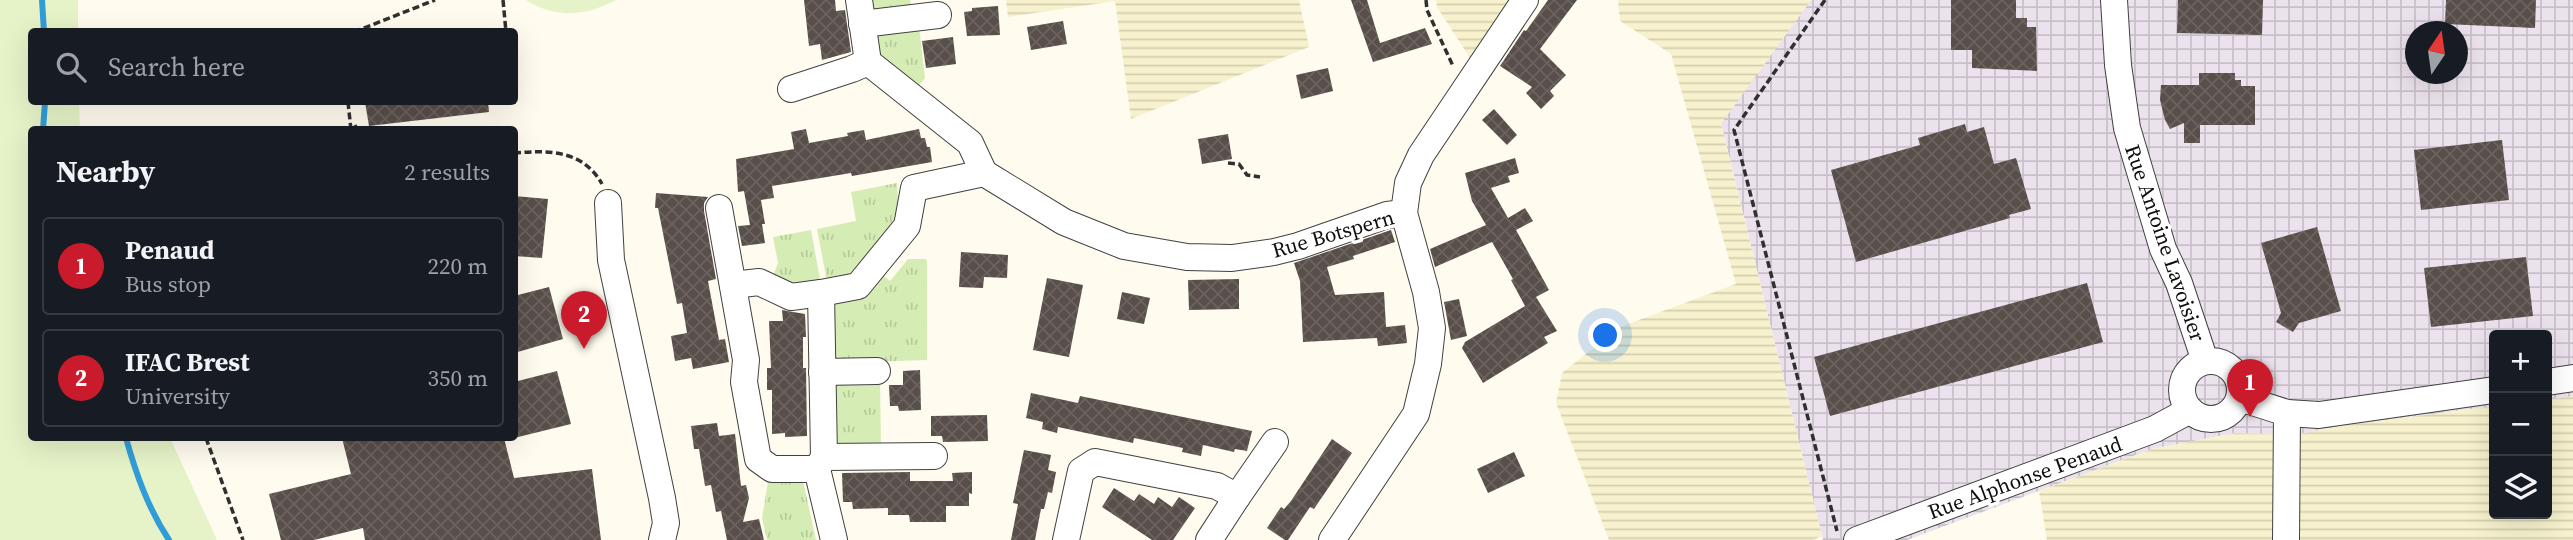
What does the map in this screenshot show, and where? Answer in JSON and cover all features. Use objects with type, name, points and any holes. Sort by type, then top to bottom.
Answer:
[{"type":"street","points":[[1332,540],[1416,414],[1428,363],[1432,328],[1404,213],[1408,183],[1421,156],[1525,0]]},
{"type":"street","name":"Rue Antoine Lavoisier","points":[[2114,0],[2118,65],[2127,128],[2159,237],[2179,282],[2205,361]]},
{"type":"street","points":[[733,285],[759,282],[791,297],[858,286],[908,226],[914,188],[984,173],[970,143],[867,62],[861,12],[938,15]]},
{"type":"street","points":[[791,89],[867,62]]},
{"type":"street","name":"Rue Botspern","points":[[984,173],[1064,222],[1093,235],[1145,250],[1187,257],[1232,258],[1274,252],[1387,215],[1404,213]]},
{"type":"street","points":[[608,203],[611,260],[662,498],[666,523],[662,540]]},
{"type":"street","points":[[719,208],[746,360],[744,383],[758,459],[772,469],[934,456]]},
{"type":"street","points":[[821,293],[821,463],[834,540]]},
{"type":"street","points":[[2205,361],[2224,364],[2235,372],[2241,387],[2240,398],[2231,412],[2222,417],[2201,418],[2190,410],[2182,387],[2185,377],[2195,365],[2205,361]]},
{"type":"street","points":[[822,372],[877,371]]},
{"type":"street","points":[[2552,381],[2573,378]]},
{"type":"street","points":[[2240,398],[2287,412],[2319,415],[2489,391]]},
{"type":"street","name":"Rue Alphonse Penaud","points":[[1857,540],[2155,429],[2190,410]]},
{"type":"street","points":[[2286,540],[2287,412]]},
{"type":"street","points":[[1209,540],[1275,442]]},
{"type":"street","points":[[1066,540],[1081,471],[1095,462],[1217,486],[1237,497]]},
{"type":"path","points":[[364,28],[435,0]]},
{"type":"path","points":[[503,0],[506,28]]},
{"type":"path","points":[[1426,0],[1427,10],[1465,88]]},
{"type":"path","points":[[1825,0],[1734,130],[1839,540]]},
{"type":"path","points":[[348,105],[351,126]]},
{"type":"path","points":[[518,153],[559,152],[580,160],[598,177],[608,203]]},
{"type":"path","points":[[1227,163],[1234,162],[1247,175],[1260,177]]},
{"type":"path","points":[[207,441],[243,540]]},
{"type":"shaded area","points":[[1006,0],[1299,0],[1309,47],[1131,119],[1115,1],[1008,17]]},
{"type":"shaded area","points":[[1436,0],[1509,0],[1470,58],[1437,7]]},
{"type":"shaded area","points":[[1618,0],[1811,0],[1721,124],[1822,536],[1813,540],[1609,540],[1556,403],[1562,373],[1620,327],[1736,284],[1671,54],[1620,21]]},
{"type":"shaded area","points":[[1811,0],[2573,0],[2573,396],[2552,399],[2552,330],[2489,330],[2489,407],[2340,426],[2296,435],[2235,433],[2152,449],[1907,540],[1823,540],[1721,123]]},
{"type":"shaded area","points":[[2573,396],[2573,540],[2047,540],[2039,491],[2152,449],[2235,433],[2296,435],[2340,426],[2489,407],[2489,519],[2552,519],[2552,399]]},
{"type":"green space","points":[[0,0],[78,0],[78,28],[28,28],[28,105],[79,105],[80,126],[28,126],[28,441],[171,441],[217,540],[0,540]]},
{"type":"green space","points":[[526,0],[616,0],[582,12],[560,13]]},
{"type":"green space","points":[[867,0],[910,0],[912,9],[874,13]]},
{"type":"green space","points":[[919,26],[925,78],[917,88],[875,54],[878,30]]},
{"type":"green space","points":[[897,183],[899,221],[853,278],[827,282],[817,229],[856,221],[851,192]]},
{"type":"green space","points":[[811,230],[821,284],[791,289],[772,278],[778,263],[773,237]]},
{"type":"green space","points":[[908,259],[927,261],[927,360],[836,363],[830,357],[829,308],[837,298],[879,272],[890,281]]},
{"type":"green space","points":[[880,378],[881,448],[832,444],[831,385]]},
{"type":"green space","points":[[803,481],[816,540],[767,540],[762,518],[768,482]]},
{"type":"building","points":[[804,0],[835,0],[836,11],[845,10],[851,52],[822,60],[820,44],[809,46]]},
{"type":"building","points":[[1351,0],[1367,0],[1380,43],[1425,28],[1432,44],[1373,62]]},
{"type":"building","points":[[1548,0],[1577,0],[1540,49],[1566,75],[1550,91],[1554,96],[1541,109],[1526,93],[1532,87],[1500,66]]},
{"type":"building","points":[[1951,0],[2016,0],[2016,18],[2027,18],[2027,27],[2036,27],[2037,71],[1972,68],[1972,50],[1951,50]]},
{"type":"building","points":[[2178,0],[2263,0],[2262,35],[2177,33]]},
{"type":"building","points":[[2446,0],[2536,0],[2535,28],[2468,25],[2468,21],[2445,21]]},
{"type":"building","points":[[998,6],[1000,35],[967,36],[964,12],[972,11],[972,8]]},
{"type":"building","points":[[1063,21],[1067,44],[1031,50],[1027,27]]},
{"type":"building","points":[[953,37],[956,64],[926,68],[922,41]]},
{"type":"building","points":[[1328,68],[1333,91],[1301,99],[1296,75]]},
{"type":"building","points":[[2199,73],[2235,73],[2235,80],[2241,80],[2241,86],[2255,86],[2255,125],[2200,125],[2200,143],[2184,143],[2184,123],[2170,129],[2165,120],[2160,100],[2161,85],[2199,85]]},
{"type":"building","points":[[366,105],[488,105],[489,112],[369,126]]},
{"type":"building","points":[[1494,109],[1517,135],[1507,145],[1482,120]]},
{"type":"building","points":[[1965,124],[1967,132],[1984,127],[1994,164],[2016,158],[2031,209],[2009,215],[2010,218],[1856,262],[1831,170],[1920,145],[1918,138]]},
{"type":"building","points":[[806,129],[809,143],[848,136],[847,133],[864,130],[866,140],[919,129],[921,138],[925,138],[927,147],[930,147],[932,162],[772,186],[774,198],[761,200],[765,243],[742,246],[738,226],[750,225],[744,191],[738,192],[736,159],[794,149],[791,132]]},
{"type":"building","points":[[1228,134],[1232,159],[1202,164],[1198,139]]},
{"type":"building","points":[[2502,140],[2509,200],[2421,210],[2414,150]]},
{"type":"building","points":[[1515,158],[1519,173],[1508,176],[1510,182],[1491,188],[1508,218],[1525,208],[1533,221],[1516,230],[1549,290],[1536,297],[1557,331],[1544,337],[1548,343],[1483,383],[1462,348],[1465,342],[1525,306],[1492,242],[1435,267],[1430,249],[1486,225],[1472,201],[1465,173]]},
{"type":"building","points":[[656,193],[708,197],[704,203],[704,211],[716,279],[708,281],[719,340],[725,339],[729,362],[693,369],[691,358],[675,361],[671,336],[687,333],[682,303],[677,304],[658,208],[655,208]]},
{"type":"building","points":[[518,196],[548,199],[542,258],[518,256]]},
{"type":"building","points":[[2317,227],[2341,311],[2299,323],[2293,332],[2276,322],[2281,313],[2261,243]]},
{"type":"building","points":[[1391,230],[1395,242],[1327,267],[1335,295],[1384,292],[1386,327],[1405,325],[1407,343],[1378,346],[1377,338],[1303,342],[1300,281],[1294,263]]},
{"type":"building","points":[[961,252],[1008,255],[1007,278],[984,277],[983,288],[959,287]]},
{"type":"building","points":[[2526,257],[2533,316],[2431,327],[2424,268]]},
{"type":"building","points":[[1047,278],[1083,285],[1069,357],[1033,350]]},
{"type":"building","points":[[1239,279],[1239,309],[1189,310],[1188,280]]},
{"type":"building","points":[[2087,283],[2103,342],[1830,416],[1814,357]]},
{"type":"building","points":[[549,287],[563,339],[518,352],[518,295]]},
{"type":"building","points":[[1122,292],[1150,298],[1144,324],[1117,319]]},
{"type":"building","points":[[1459,299],[1467,336],[1451,340],[1444,302]]},
{"type":"building","points":[[782,310],[805,314],[803,368],[806,368],[807,436],[785,437],[785,433],[772,434],[772,390],[767,390],[767,368],[771,368],[769,321],[783,321]]},
{"type":"building","points":[[920,370],[921,410],[899,411],[898,406],[890,406],[889,385],[903,385],[903,371]]},
{"type":"building","points":[[557,371],[571,424],[518,437],[518,381]]},
{"type":"building","points":[[1031,393],[1078,403],[1080,396],[1252,431],[1247,451],[1235,449],[1234,452],[1203,445],[1201,456],[1182,452],[1183,448],[1134,438],[1133,443],[1058,427],[1057,433],[1042,429],[1043,422],[1026,418]]},
{"type":"building","points":[[987,415],[988,441],[943,442],[942,436],[931,436],[931,416]]},
{"type":"building","points":[[717,423],[719,436],[735,434],[741,486],[746,485],[749,498],[743,522],[759,519],[764,540],[727,540],[721,511],[716,512],[711,485],[705,486],[699,449],[694,449],[691,426]]},
{"type":"building","points":[[1332,439],[1352,453],[1314,509],[1310,507],[1288,540],[1285,540],[1267,528],[1281,507],[1284,509],[1291,501]]},
{"type":"building","points":[[343,441],[505,441],[514,478],[592,469],[601,540],[365,540],[363,528],[314,540],[281,540],[269,494],[351,474]]},
{"type":"building","points":[[1024,450],[1051,455],[1048,470],[1056,472],[1052,493],[1048,492],[1044,509],[1041,509],[1035,540],[1011,540],[1018,504],[1013,503]]},
{"type":"building","points":[[1514,452],[1525,476],[1488,493],[1477,469]]},
{"type":"building","points":[[910,472],[910,481],[953,481],[952,473],[972,472],[969,506],[946,506],[946,522],[910,522],[909,515],[888,515],[888,508],[853,509],[852,502],[843,502],[842,473]]},
{"type":"building","points":[[1114,488],[1134,501],[1139,494],[1154,504],[1158,497],[1172,507],[1179,497],[1195,508],[1173,540],[1152,540],[1102,507]]},
{"type":"waterway","points":[[42,0],[44,28]]},
{"type":"waterway","points":[[43,126],[45,105]]},
{"type":"waterway","points":[[127,441],[143,490],[169,540]]},
{"type":"place","name":"IFAC Brest","points":[[584,349]]},
{"type":"place","name":"Penaud","points":[[2250,417]]}]
